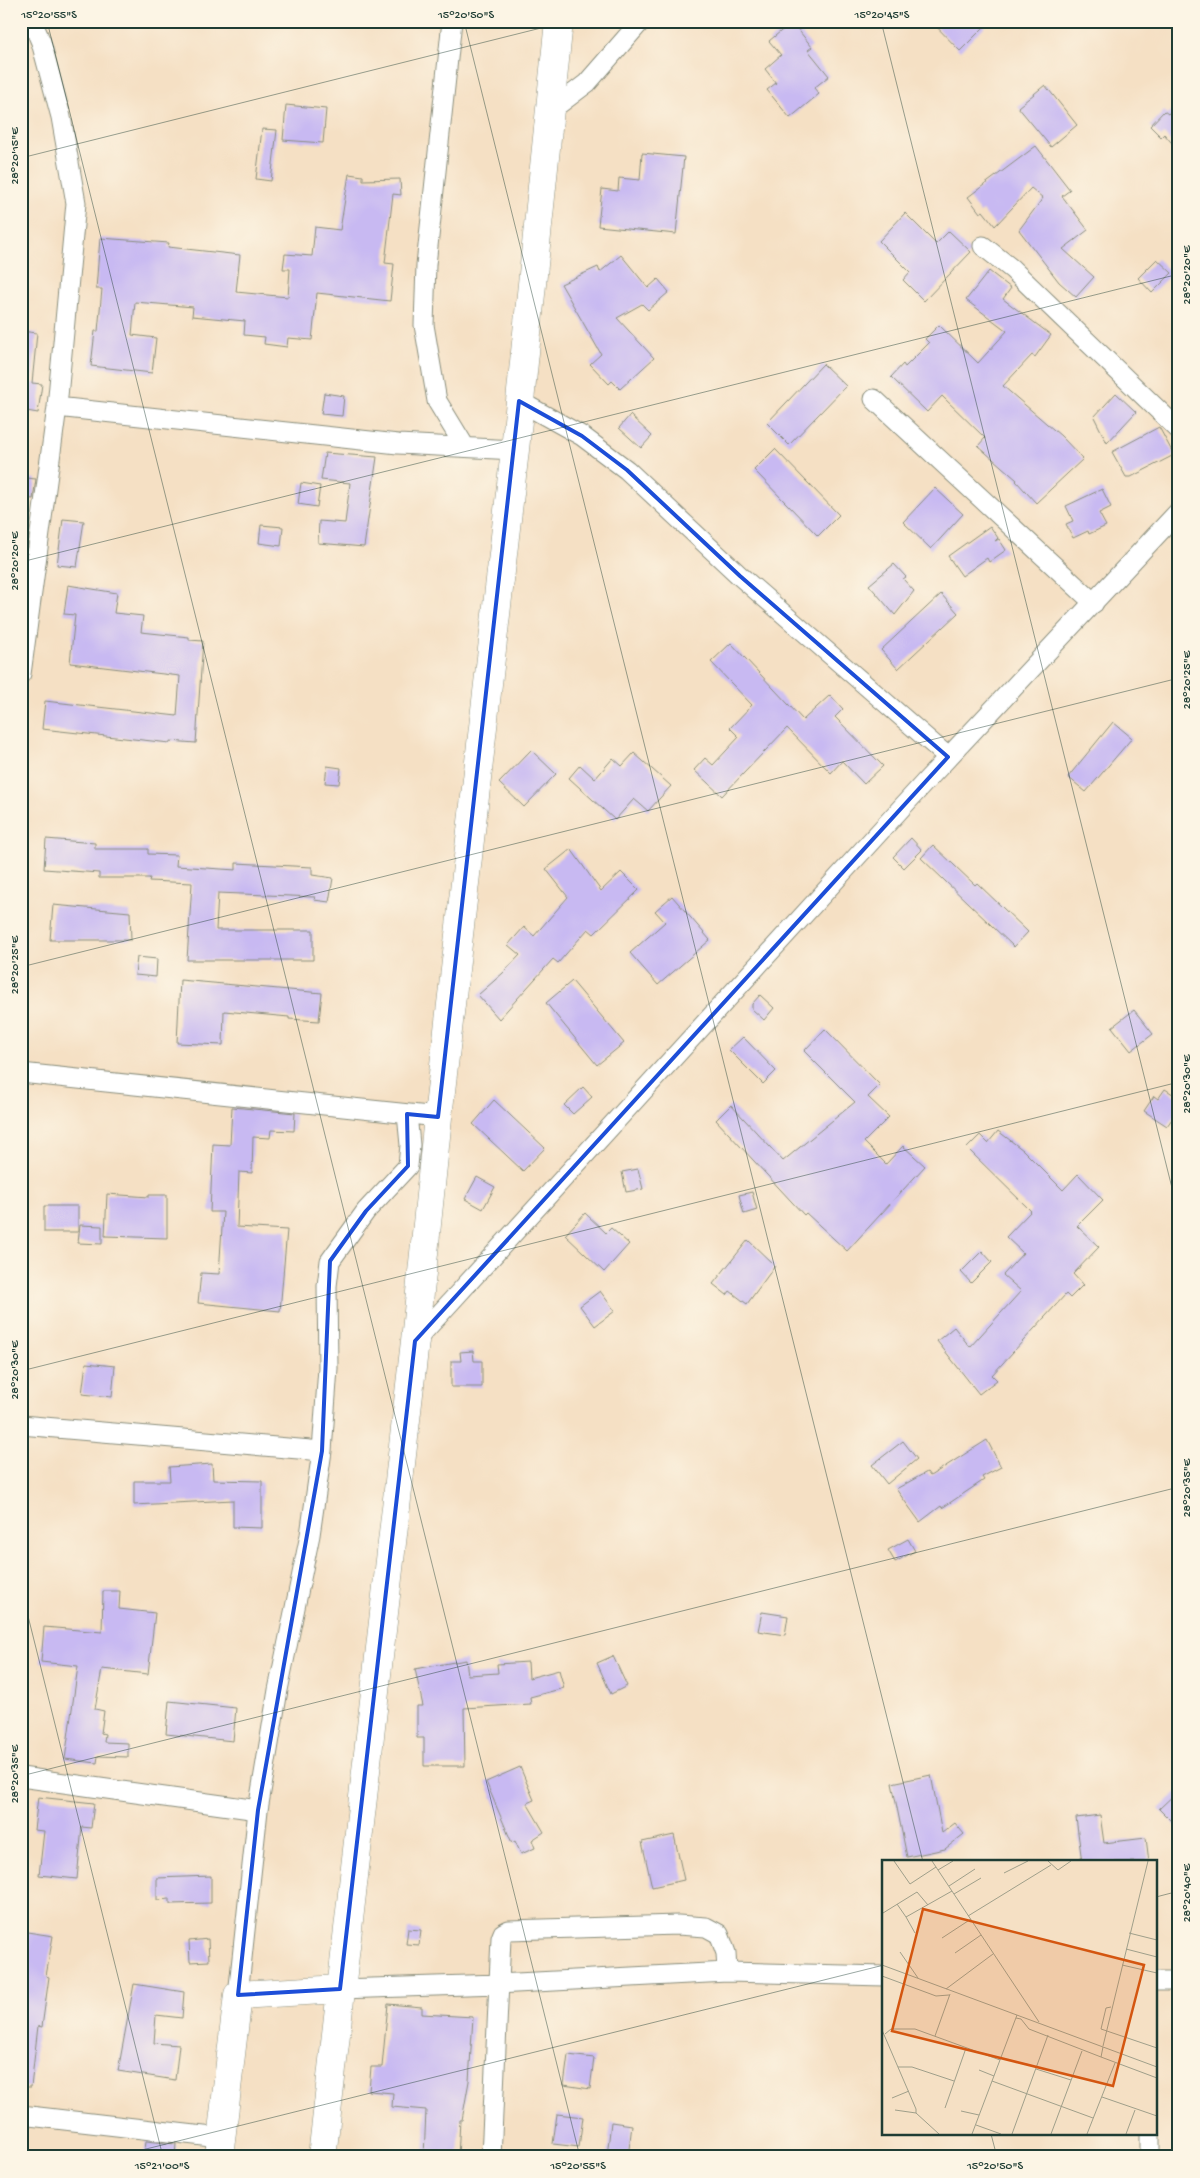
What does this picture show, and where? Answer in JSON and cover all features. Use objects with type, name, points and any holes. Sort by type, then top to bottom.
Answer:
[{"type":"main road","points":[[322,2157],[415,1341],[438,1117],[515,450],[559,21]]},
{"type":"main road","points":[[220,2147],[238,1995],[340,1989]]},
{"type":"street","points":[[21,674],[57,407],[67,280],[76,203],[61,117],[41,42],[32,21]]},
{"type":"street","points":[[452,21],[426,265],[424,325],[437,401],[465,447]]},
{"type":"street","points":[[550,111],[587,83],[641,21]]},
{"type":"street","points":[[983,246],[1012,269],[1179,430]]},
{"type":"street","points":[[874,399],[1094,603]]},
{"type":"street","points":[[519,401],[582,436],[627,470],[740,576],[948,757]]},
{"type":"street","points":[[57,407],[398,444],[515,450]]},
{"type":"street","points":[[415,1341],[948,757],[1179,511]]},
{"type":"street","points":[[21,1073],[438,1117]]},
{"type":"street","points":[[238,1995],[258,1810],[278,1690],[310,1535],[322,1451],[328,1368],[327,1286],[330,1261],[366,1211],[408,1166],[410,1145],[406,1114]]},
{"type":"street","points":[[21,1426],[322,1451]]},
{"type":"street","points":[[21,1777],[258,1810]]},
{"type":"street","points":[[491,2157],[501,1938],[503,1933],[509,1930],[678,1925],[706,1927],[719,1934],[726,1953],[727,1972]]},
{"type":"street","points":[[340,1989],[499,1984],[727,1972],[882,1976]]},
{"type":"street","points":[[1158,1981],[1179,1981]]},
{"type":"street","points":[[21,2115],[220,2147]]},
{"type":"street","points":[[1150,2136],[1150,2157]]},
{"type":"highlighted area","points":[[519,401],[582,436],[627,470],[740,576],[948,757],[415,1341],[340,1989],[238,1995],[258,1810],[322,1451],[330,1261],[366,1211],[408,1166],[407,1114],[438,1117]]},
{"type":"building","points":[[931,21],[990,21],[960,51]]},
{"type":"building","points":[[792,22],[812,47],[808,50],[829,76],[814,88],[819,94],[790,118],[767,90],[776,83],[765,69],[781,55],[769,41]]},
{"type":"building","points":[[1045,85],[1077,125],[1051,147],[1018,107]]},
{"type":"building","points":[[1179,104],[1179,151],[1164,134],[1161,137],[1150,126],[1164,111],[1168,114]]},
{"type":"building","points":[[286,105],[326,109],[323,143],[283,140]]},
{"type":"building","points":[[262,129],[277,130],[271,181],[256,179]]},
{"type":"building","points":[[1036,146],[1070,190],[1062,196],[1088,230],[1063,249],[1094,277],[1076,297],[1059,282],[1019,230],[1043,198],[1031,188],[995,226],[983,211],[980,213],[968,197]]},
{"type":"building","points":[[642,153],[684,157],[676,234],[598,226],[602,189],[618,191],[619,178],[640,180]]},
{"type":"building","points":[[349,174],[363,176],[363,180],[400,179],[401,195],[393,194],[385,263],[394,264],[390,301],[317,293],[312,340],[288,338],[287,347],[264,344],[265,337],[244,335],[245,321],[192,316],[193,307],[135,302],[132,335],[156,338],[152,373],[91,366],[95,331],[98,331],[102,289],[96,289],[100,238],[169,243],[168,247],[240,255],[236,292],[288,297],[290,269],[283,269],[285,254],[312,256],[315,227],[340,230]]},
{"type":"building","points":[[905,213],[936,244],[949,231],[971,252],[924,301],[903,280],[910,272],[879,241]]},
{"type":"building","points":[[621,255],[648,288],[658,279],[669,292],[648,310],[642,304],[617,318],[654,358],[620,389],[612,381],[609,384],[590,364],[601,354],[561,284],[598,267],[600,272]]},
{"type":"building","points":[[1157,259],[1172,273],[1152,293],[1138,278]]},
{"type":"building","points":[[989,271],[1011,288],[1003,299],[1051,335],[1035,357],[1032,355],[1003,386],[1061,436],[1083,459],[1036,503],[1017,480],[978,446],[985,438],[942,396],[927,412],[891,377],[903,364],[905,367],[929,343],[925,339],[939,325],[978,363],[1007,331],[966,300]]},
{"type":"building","points":[[21,331],[37,333],[32,383],[42,384],[38,413],[21,410]]},
{"type":"building","points":[[823,364],[846,386],[789,445],[767,423]]},
{"type":"building","points":[[324,393],[344,396],[342,416],[321,414]]},
{"type":"building","points":[[1116,393],[1136,412],[1107,443],[1094,417]]},
{"type":"building","points":[[630,415],[652,436],[641,448],[619,428]]},
{"type":"building","points":[[1159,427],[1174,455],[1131,477],[1126,477],[1112,452]]},
{"type":"building","points":[[775,449],[839,515],[818,536],[754,470]]},
{"type":"building","points":[[325,453],[377,457],[364,547],[318,543],[319,521],[345,523],[350,483],[321,480]]},
{"type":"building","points":[[26,478],[36,479],[33,499],[24,498]]},
{"type":"building","points":[[301,483],[320,486],[317,507],[298,504]]},
{"type":"building","points":[[935,488],[963,514],[931,549],[903,522]]},
{"type":"building","points":[[1102,489],[1111,507],[1099,513],[1106,526],[1089,534],[1088,531],[1073,538],[1066,524],[1073,521],[1066,506]]},
{"type":"building","points":[[63,519],[84,521],[77,567],[57,565]]},
{"type":"building","points":[[261,525],[283,527],[281,546],[259,543]]},
{"type":"building","points":[[990,526],[998,538],[995,541],[999,539],[1006,550],[989,562],[987,558],[962,576],[948,556]]},
{"type":"building","points":[[894,564],[906,577],[903,579],[914,591],[895,615],[869,585]]},
{"type":"building","points":[[68,585],[117,593],[114,613],[143,616],[141,632],[189,637],[189,640],[203,641],[196,743],[170,741],[170,743],[42,729],[45,701],[177,716],[180,676],[70,663],[75,615],[64,614]]},
{"type":"building","points":[[941,594],[958,613],[898,669],[881,650]]},
{"type":"building","points":[[731,643],[803,720],[830,695],[843,709],[835,717],[883,766],[864,784],[842,761],[831,773],[787,728],[722,796],[694,770],[705,758],[713,765],[739,737],[730,728],[752,705],[711,662]]},
{"type":"building","points":[[1113,722],[1132,738],[1086,792],[1068,777]]},
{"type":"building","points":[[531,750],[556,774],[524,807],[499,783]]},
{"type":"building","points":[[634,753],[671,786],[648,811],[634,799],[615,820],[569,778],[580,765],[595,779],[613,758],[622,766]]},
{"type":"building","points":[[327,766],[341,768],[339,784],[325,783]]},
{"type":"building","points":[[911,838],[922,850],[904,868],[893,857]]},
{"type":"building","points":[[46,839],[95,843],[95,849],[148,849],[148,854],[177,855],[176,866],[236,870],[236,863],[312,867],[312,875],[333,878],[329,902],[314,900],[315,897],[218,893],[216,930],[313,930],[313,960],[187,960],[192,883],[149,881],[150,878],[99,878],[99,873],[44,869]]},
{"type":"building","points":[[933,845],[975,885],[977,883],[1028,932],[1014,947],[921,858]]},
{"type":"building","points":[[571,849],[601,891],[621,872],[639,890],[594,934],[588,929],[558,963],[553,959],[499,1019],[478,995],[520,955],[508,945],[524,927],[534,936],[568,897],[546,869]]},
{"type":"building","points":[[672,896],[710,940],[658,985],[630,953],[665,922],[655,911]]},
{"type":"building","points":[[53,905],[130,912],[131,940],[50,940]]},
{"type":"building","points":[[137,957],[157,959],[156,977],[135,975]]},
{"type":"building","points":[[180,980],[322,993],[319,1021],[224,1011],[223,1045],[177,1043]]},
{"type":"building","points":[[572,981],[624,1043],[597,1065],[546,1003]]},
{"type":"building","points":[[760,995],[774,1008],[764,1020],[752,1009],[752,1004]]},
{"type":"building","points":[[1134,1010],[1153,1034],[1131,1051],[1112,1027]]},
{"type":"building","points":[[825,1029],[880,1085],[868,1097],[889,1117],[864,1142],[886,1164],[903,1146],[925,1166],[847,1251],[806,1213],[804,1215],[716,1120],[731,1105],[783,1161],[855,1102],[804,1051]]},
{"type":"building","points":[[743,1037],[776,1071],[763,1084],[729,1050]]},
{"type":"building","points":[[583,1087],[592,1097],[573,1114],[564,1105]]},
{"type":"building","points":[[1165,1089],[1179,1098],[1179,1109],[1167,1126],[1144,1111],[1154,1096],[1158,1099]]},
{"type":"building","points":[[494,1100],[545,1148],[523,1171],[473,1124]]},
{"type":"building","points":[[232,1107],[295,1113],[294,1131],[271,1130],[270,1138],[253,1137],[252,1173],[239,1172],[237,1227],[287,1230],[280,1311],[198,1303],[201,1273],[219,1274],[223,1212],[210,1212],[213,1144],[230,1145]]},
{"type":"building","points":[[998,1131],[1023,1150],[1063,1190],[1078,1174],[1103,1200],[1077,1226],[1099,1247],[1073,1274],[1083,1285],[1070,1298],[1066,1294],[992,1375],[997,1380],[979,1394],[937,1341],[954,1327],[970,1347],[1021,1291],[1003,1275],[1023,1253],[1006,1237],[1031,1211],[967,1148],[980,1135],[988,1143]]},
{"type":"building","points":[[638,1169],[643,1189],[626,1192],[622,1172]]},
{"type":"building","points":[[477,1177],[495,1187],[483,1209],[465,1199]]},
{"type":"building","points":[[752,1192],[757,1210],[744,1214],[739,1195]]},
{"type":"building","points":[[107,1194],[149,1197],[149,1195],[167,1195],[167,1238],[105,1236]]},
{"type":"building","points":[[44,1206],[78,1206],[78,1232],[44,1232]]},
{"type":"building","points":[[585,1213],[606,1233],[611,1228],[629,1244],[604,1272],[565,1235]]},
{"type":"building","points":[[80,1225],[102,1226],[102,1244],[78,1243]]},
{"type":"building","points":[[748,1240],[775,1266],[747,1304],[730,1291],[727,1295],[713,1284]]},
{"type":"building","points":[[982,1251],[992,1262],[971,1283],[961,1272]]},
{"type":"building","points":[[600,1291],[615,1311],[595,1326],[580,1306]]},
{"type":"building","points":[[473,1351],[474,1361],[482,1361],[482,1387],[451,1387],[451,1361],[461,1361],[460,1352]]},
{"type":"building","points":[[86,1363],[115,1366],[112,1397],[82,1394]]},
{"type":"building","points":[[987,1440],[1001,1467],[982,1477],[984,1480],[942,1508],[941,1506],[920,1522],[896,1489],[927,1472],[930,1476]]},
{"type":"building","points":[[903,1441],[917,1459],[887,1484],[872,1465]]},
{"type":"building","points":[[212,1464],[213,1480],[262,1481],[262,1528],[233,1527],[233,1500],[134,1505],[134,1481],[170,1481],[169,1467]]},
{"type":"building","points":[[908,1539],[915,1551],[895,1562],[888,1550]]},
{"type":"building","points":[[103,1591],[120,1591],[119,1609],[155,1613],[148,1674],[102,1669],[95,1709],[104,1711],[101,1733],[105,1734],[104,1742],[128,1743],[128,1757],[98,1756],[97,1763],[65,1759],[78,1666],[41,1662],[44,1627],[102,1632]]},
{"type":"building","points":[[762,1612],[788,1616],[785,1635],[758,1631]]},
{"type":"building","points":[[613,1656],[627,1686],[611,1694],[597,1663]]},
{"type":"building","points":[[466,1660],[468,1675],[498,1673],[497,1664],[528,1662],[529,1678],[559,1670],[564,1688],[530,1697],[531,1704],[464,1708],[465,1766],[424,1766],[424,1738],[417,1738],[417,1706],[423,1706],[415,1669]]},
{"type":"building","points":[[169,1701],[236,1708],[233,1741],[166,1734]]},
{"type":"building","points":[[520,1767],[534,1800],[527,1803],[544,1832],[532,1840],[535,1848],[521,1854],[515,1841],[512,1843],[486,1782]]},
{"type":"building","points":[[931,1775],[942,1833],[955,1823],[964,1834],[945,1849],[907,1857],[892,1783]]},
{"type":"building","points":[[1179,1790],[1179,1829],[1159,1809]]},
{"type":"building","points":[[38,1797],[94,1803],[91,1828],[82,1827],[77,1879],[39,1875],[44,1831],[34,1830]]},
{"type":"building","points":[[1100,1815],[1104,1843],[1146,1838],[1149,1860],[1082,1860],[1076,1818]]},
{"type":"building","points":[[674,1835],[684,1880],[652,1887],[642,1842]]},
{"type":"building","points":[[211,1876],[211,1903],[170,1904],[170,1899],[157,1900],[157,1878]]},
{"type":"building","points":[[408,1929],[421,1930],[419,1945],[406,1944]]},
{"type":"building","points":[[21,1931],[53,1936],[46,1976],[49,1977],[42,2027],[38,2026],[31,2087],[21,2087]]},
{"type":"building","points":[[208,1939],[209,1961],[190,1962],[189,1941]]},
{"type":"building","points":[[134,1984],[184,1992],[182,2018],[156,2015],[154,2043],[179,2045],[175,2080],[118,2071]]},
{"type":"building","points":[[388,2004],[422,2007],[422,2014],[473,2017],[469,2081],[462,2120],[460,2120],[458,2157],[424,2157],[426,2110],[392,2107],[393,2093],[369,2091],[371,2067],[382,2067]]},
{"type":"building","points":[[568,2055],[594,2058],[590,2089],[564,2085]]},
{"type":"building","points":[[557,2114],[583,2117],[579,2147],[553,2144]]},
{"type":"building","points":[[611,2122],[632,2125],[628,2157],[607,2156]]},
{"type":"building","points":[[146,2141],[176,2144],[175,2157],[144,2157]]}]
